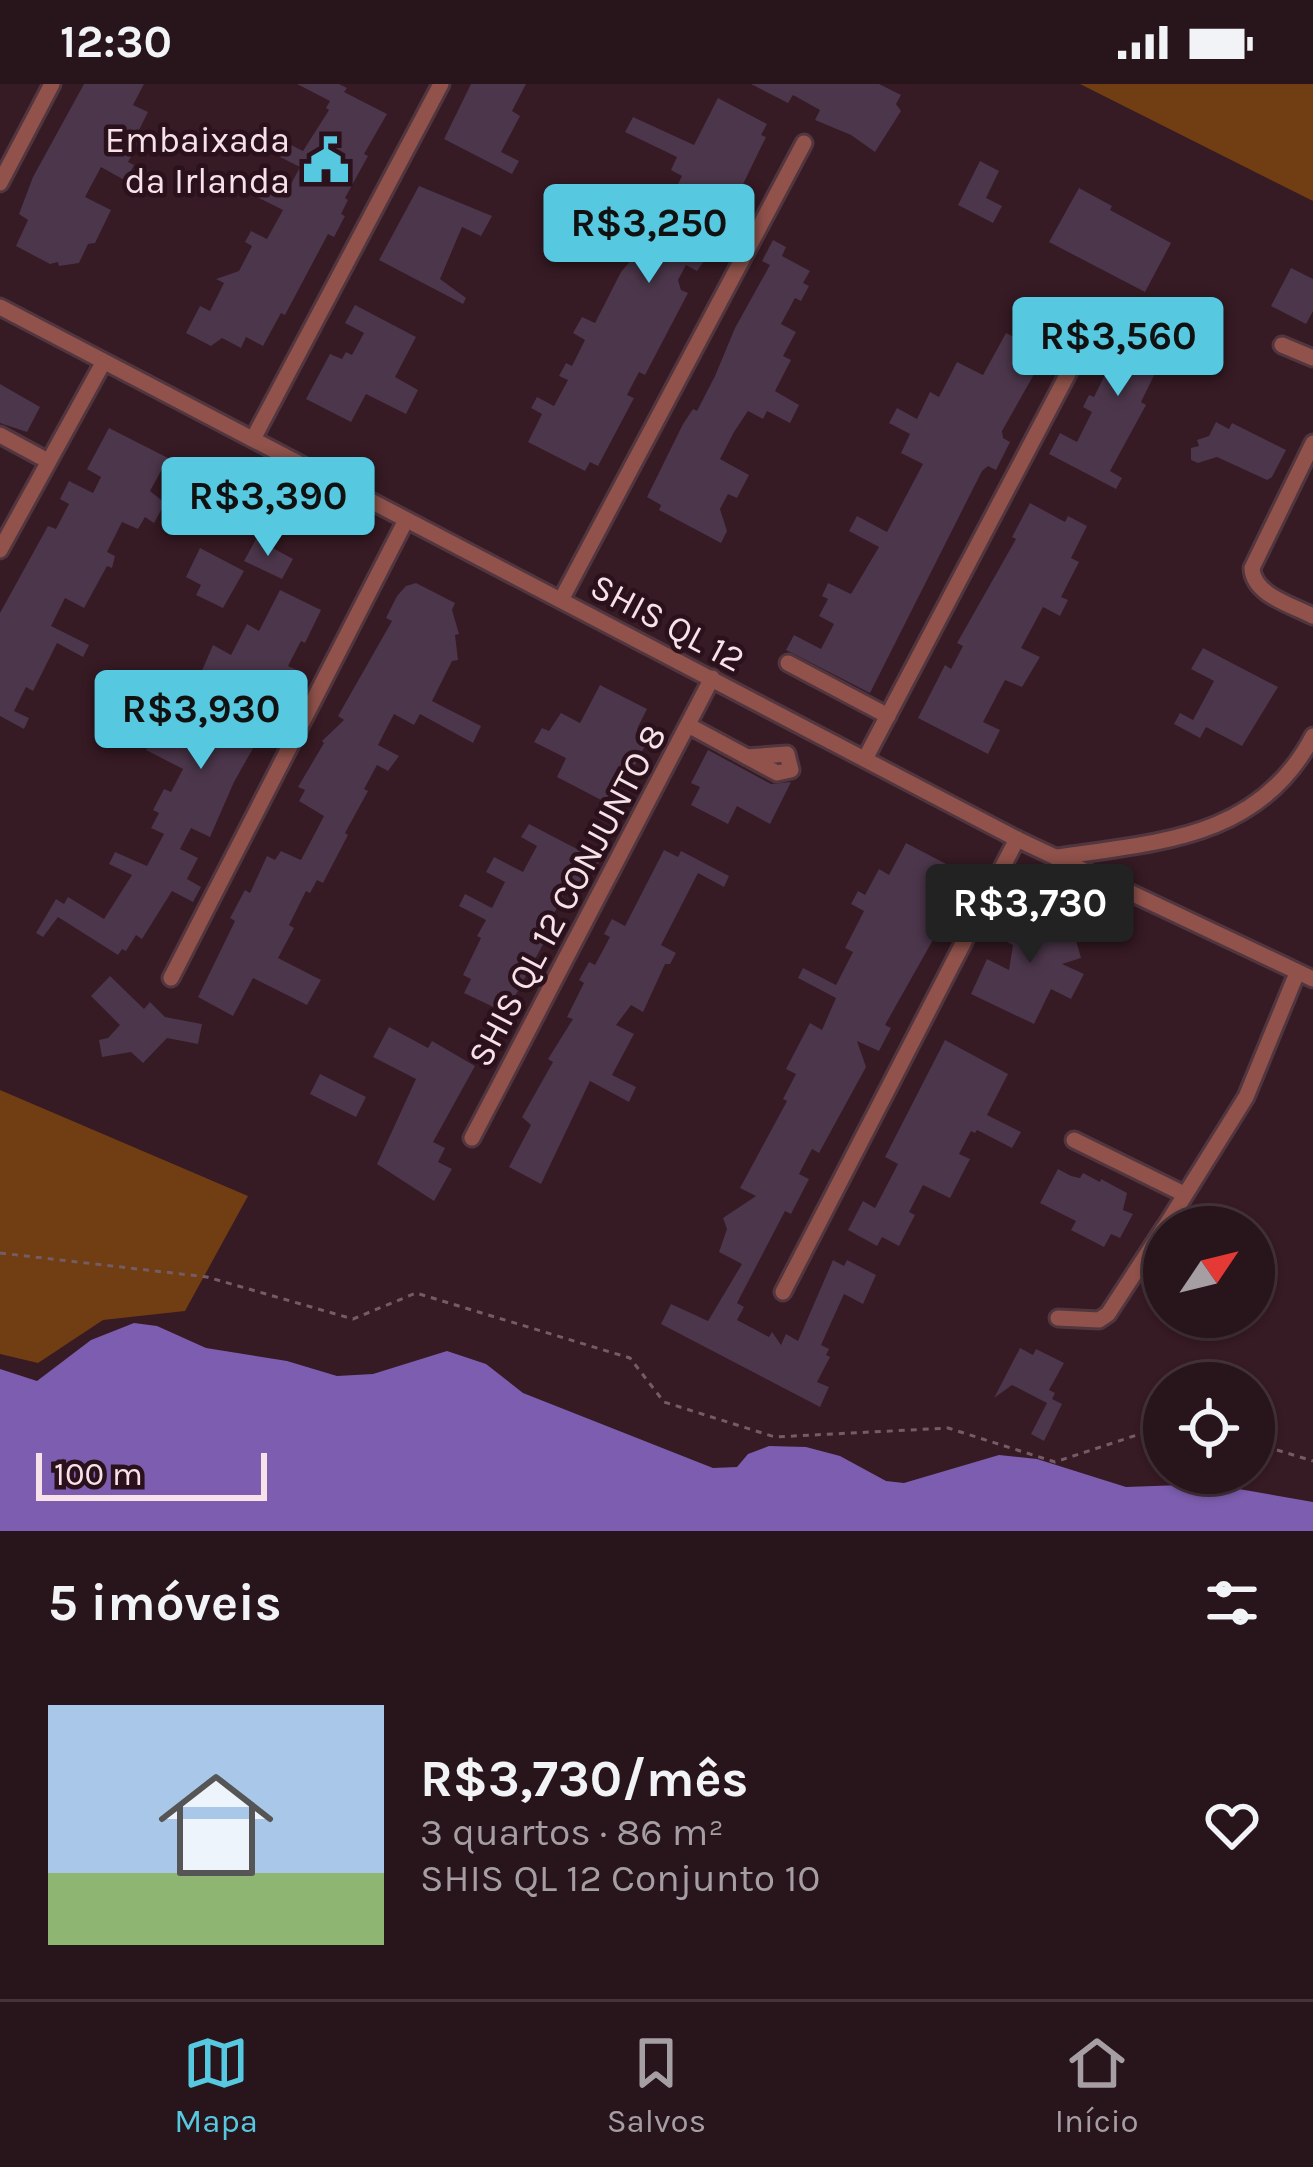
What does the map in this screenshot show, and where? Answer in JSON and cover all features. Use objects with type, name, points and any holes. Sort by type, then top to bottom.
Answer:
[{"type":"street","points":[[0,183],[52,84]]},
{"type":"street","points":[[253,439],[441,84]]},
{"type":"street","points":[[561,599],[804,143]]},
{"type":"street","name":"SHIS QL 12","points":[[0,307],[1017,839],[1305,976]]},
{"type":"street","points":[[866,759],[1092,328]]},
{"type":"street","points":[[1282,344],[1313,358]]},
{"type":"street","points":[[0,550],[104,363]]},
{"type":"street","points":[[0,435],[48,461]]},
{"type":"street","points":[[1313,442],[1252,568],[1260,589],[1313,616]]},
{"type":"street","points":[[171,978],[405,522]]},
{"type":"street","points":[[788,663],[888,716]]},
{"type":"street","name":"SHIS QL 12 CONJUNTO 8","points":[[472,1138],[712,678]]},
{"type":"street","points":[[688,725],[747,757]]},
{"type":"street","points":[[1056,857],[1198,834],[1272,794],[1311,746]]},
{"type":"street","points":[[783,1292],[1017,839]]},
{"type":"street","points":[[1177,1206],[1246,1097],[1305,976]]},
{"type":"street","points":[[1074,1140],[1184,1194]]},
{"type":"street","points":[[1058,1318],[1099,1320],[1108,1314],[1143,1260]]},
{"type":"path","points":[[0,1253],[207,1276],[353,1319],[416,1293],[630,1358],[664,1402],[775,1437],[948,1428],[1055,1462],[1143,1433]]},
{"type":"path","points":[[1275,1449],[1313,1461]]},
{"type":"shaded area","points":[[1080,84],[1313,84],[1313,201]]},
{"type":"shaded area","points":[[0,1090],[248,1196],[185,1311],[103,1320],[38,1363],[0,1354]]},
{"type":"shaded area","points":[[134,1323],[157,1326],[206,1348],[287,1361],[337,1376],[373,1374],[447,1351],[486,1364],[523,1393],[713,1468],[737,1467],[748,1454],[769,1446],[806,1447],[840,1456],[886,1481],[904,1483],[999,1455],[1037,1459],[1126,1487],[1143,1486],[1143,1494],[1267,1494],[1313,1502],[1313,1531],[0,1531],[0,1369],[37,1381],[91,1340]]},
{"type":"building","points":[[84,84],[144,84],[133,105],[148,112],[135,138],[139,141],[128,162],[134,165],[126,181],[101,167],[85,197],[111,210],[95,243],[88,244],[79,263],[59,266],[16,246],[28,220],[19,214],[33,177]]},
{"type":"building","points":[[297,84],[339,84],[347,88],[344,92],[387,114],[345,198],[341,214],[345,216],[334,237],[328,234],[263,346],[246,337],[241,348],[222,338],[211,346],[186,333],[200,306],[210,311],[224,283],[216,279],[239,271],[252,246],[245,242],[251,231],[267,239],[283,210],[257,197],[263,185],[284,197],[300,167],[280,157],[287,143],[303,151],[329,110],[330,101]]},
{"type":"building","points":[[471,84],[526,84],[512,111],[520,116],[501,152],[519,161],[512,174],[444,139]]},
{"type":"building","points":[[751,84],[879,84],[901,95],[896,104],[901,111],[875,152],[851,135],[815,120],[820,110],[793,95],[788,103]]},
{"type":"building","points":[[718,98],[767,124],[761,135],[766,137],[709,254],[697,271],[686,265],[678,280],[681,290],[688,293],[645,375],[639,372],[627,395],[634,398],[598,466],[590,462],[585,471],[528,442],[542,414],[531,408],[537,397],[554,406],[568,380],[559,376],[566,363],[572,366],[585,340],[573,333],[582,317],[595,323],[621,272],[632,259],[639,263],[682,176],[671,170],[677,157],[625,132],[633,117],[694,145]]},
{"type":"building","points":[[980,161],[999,171],[986,198],[1002,206],[993,223],[958,205]]},
{"type":"building","points":[[419,186],[492,216],[481,236],[462,227],[440,279],[466,298],[463,304],[379,260]]},
{"type":"building","points":[[1079,188],[1171,243],[1145,292],[1049,242]]},
{"type":"building","points":[[773,240],[786,247],[782,256],[810,271],[801,301],[795,298],[781,324],[796,332],[783,356],[791,360],[775,391],[799,405],[790,423],[767,411],[763,419],[748,411],[734,432],[720,459],[749,475],[737,498],[728,494],[720,509],[727,531],[721,543],[659,510],[661,505],[647,497],[683,424],[693,409],[697,411],[770,265],[762,261]]},
{"type":"building","points":[[1291,268],[1313,279],[1313,311],[1306,324],[1271,306]]},
{"type":"building","points":[[355,305],[416,337],[395,377],[418,390],[406,414],[366,394],[351,422],[306,399],[330,354],[342,359],[346,352],[352,355],[364,333],[345,323]]},
{"type":"building","points":[[1139,306],[1178,326],[1141,402],[1146,405],[1110,471],[1122,478],[1116,489],[1049,454],[1060,433],[1077,442],[1092,412],[1083,407],[1089,395],[1094,397]]},
{"type":"building","points":[[1006,333],[1046,353],[1002,431],[1010,442],[996,470],[988,466],[982,471],[870,693],[786,650],[794,635],[821,649],[834,624],[819,616],[828,599],[822,596],[828,583],[851,594],[879,547],[849,531],[857,516],[887,532],[923,464],[901,453],[910,434],[889,423],[897,408],[917,419],[930,392],[939,397],[957,362],[983,375]]},
{"type":"building","points":[[0,384],[40,407],[27,432],[0,423]]},
{"type":"building","points":[[1216,422],[1229,429],[1232,423],[1286,450],[1272,477],[1267,480],[1217,457],[1198,463],[1191,460],[1191,448],[1209,436]]},
{"type":"building","points":[[109,428],[168,458],[150,491],[165,503],[154,523],[145,517],[138,529],[122,522],[107,552],[115,556],[112,568],[107,566],[84,608],[65,598],[51,626],[89,645],[83,657],[57,643],[33,691],[26,687],[14,711],[29,718],[24,729],[0,716],[0,613],[48,526],[56,529],[69,504],[60,499],[69,481],[93,493],[101,477],[87,469]]},
{"type":"building","points":[[1030,503],[1065,522],[1068,516],[1087,526],[1071,558],[1079,562],[1061,597],[1068,600],[1060,616],[1043,607],[1021,648],[1040,657],[1022,687],[1005,680],[983,722],[1000,730],[988,754],[918,718],[945,665],[951,669],[963,646],[957,643],[1016,539],[1012,537]]},
{"type":"building","points":[[256,539],[293,559],[282,579],[244,561]]},
{"type":"building","points":[[200,548],[244,571],[223,608],[196,595],[201,585],[186,577]]},
{"type":"building","points":[[416,583],[455,603],[458,660],[452,661],[432,701],[481,726],[473,743],[420,714],[414,725],[394,714],[378,745],[399,756],[388,771],[377,765],[348,835],[323,883],[317,880],[310,893],[306,891],[278,958],[321,980],[307,1005],[253,978],[233,1016],[198,997],[235,921],[230,918],[245,890],[250,893],[267,856],[275,860],[281,851],[301,860],[324,816],[299,801],[305,790],[298,787],[322,741],[344,720],[338,716],[392,621],[386,618],[397,596]]},
{"type":"building","points":[[280,590],[321,610],[288,666],[297,670],[234,782],[210,837],[191,828],[180,849],[198,858],[187,879],[201,887],[193,902],[172,891],[142,939],[136,935],[118,955],[58,917],[43,937],[36,933],[56,899],[64,904],[68,897],[104,919],[132,875],[109,864],[115,852],[147,866],[164,834],[151,828],[159,813],[153,810],[164,789],[171,792],[183,769],[146,750],[155,732],[190,750],[203,724],[184,714],[192,699],[206,706],[219,682],[201,673],[213,645],[231,655],[247,624],[259,631]]},
{"type":"building","points":[[1203,648],[1278,687],[1242,746],[1206,727],[1200,738],[1174,724],[1180,713],[1193,720],[1214,681],[1191,669]]},
{"type":"building","points":[[600,685],[647,709],[637,729],[650,736],[635,765],[626,762],[605,802],[557,777],[566,758],[534,742],[542,728],[549,731],[561,713],[580,723]]},
{"type":"building","points":[[708,750],[771,784],[791,782],[770,824],[737,806],[728,824],[691,805],[700,787],[691,783]]},
{"type":"building","points":[[529,824],[600,861],[590,879],[584,875],[579,886],[574,883],[570,892],[566,890],[506,1013],[464,993],[471,979],[463,975],[486,920],[459,906],[465,894],[492,908],[505,882],[486,872],[494,857],[523,872],[537,846],[521,837]]},
{"type":"building","points":[[906,843],[969,876],[885,1025],[891,1028],[879,1051],[857,1041],[866,1067],[819,1153],[812,1149],[799,1174],[809,1179],[791,1214],[785,1211],[737,1303],[744,1307],[737,1320],[769,1337],[772,1332],[781,1345],[786,1334],[798,1341],[833,1260],[844,1266],[847,1260],[876,1275],[863,1304],[844,1294],[821,1345],[829,1349],[826,1355],[830,1357],[817,1382],[829,1387],[820,1407],[661,1324],[671,1304],[708,1321],[742,1264],[719,1252],[727,1229],[723,1218],[756,1196],[740,1188],[787,1101],[783,1099],[796,1074],[786,1069],[810,1023],[822,1030],[836,998],[798,978],[803,968],[836,985],[853,952],[845,948],[864,911],[851,904],[858,891],[865,895],[879,869],[889,875]]},
{"type":"building","points":[[664,850],[678,857],[681,851],[729,876],[724,887],[698,873],[661,945],[676,953],[665,964],[643,1012],[631,1005],[616,1025],[634,1034],[612,1075],[636,1087],[629,1102],[590,1081],[541,1184],[509,1167],[531,1125],[522,1117],[553,1062],[548,1059],[573,1019],[567,1017],[584,983],[579,980],[589,962],[595,965],[610,937],[604,934],[612,919],[625,926]]},
{"type":"building","points":[[1035,909],[1060,921],[1056,942],[1073,930],[1081,958],[1062,964],[1084,974],[1071,999],[1051,989],[1034,1024],[971,994],[987,959],[1009,970],[1013,945],[997,937],[1006,917]]},
{"type":"building","points":[[110,976],[144,1009],[150,1002],[165,1017],[202,1024],[198,1044],[167,1038],[143,1063],[131,1052],[102,1057],[99,1040],[108,1038],[120,1025],[91,996]]},
{"type":"building","points":[[389,1027],[428,1048],[432,1041],[475,1066],[433,1142],[445,1148],[438,1162],[452,1169],[434,1201],[377,1164],[416,1079],[373,1057]]},
{"type":"building","points":[[945,1040],[1008,1074],[987,1115],[1021,1132],[1012,1148],[971,1131],[959,1154],[970,1159],[950,1198],[923,1185],[899,1246],[882,1237],[877,1246],[848,1230],[863,1201],[875,1208],[898,1164],[885,1157]]},
{"type":"building","points":[[320,1074],[366,1097],[356,1117],[310,1094]]},
{"type":"building","points":[[1058,1169],[1071,1176],[1080,1178],[1083,1173],[1101,1179],[1127,1193],[1123,1210],[1133,1214],[1120,1238],[1111,1234],[1104,1247],[1071,1230],[1076,1221],[1040,1203]]},
{"type":"building","points":[[1020,1348],[1033,1355],[1036,1349],[1064,1363],[1049,1390],[1055,1393],[1052,1399],[1062,1404],[1044,1441],[1031,1434],[1047,1403],[1012,1385],[994,1398]]},
{"type":"place","name":"Embaixada da Irlanda","points":[[326,160]]}]
